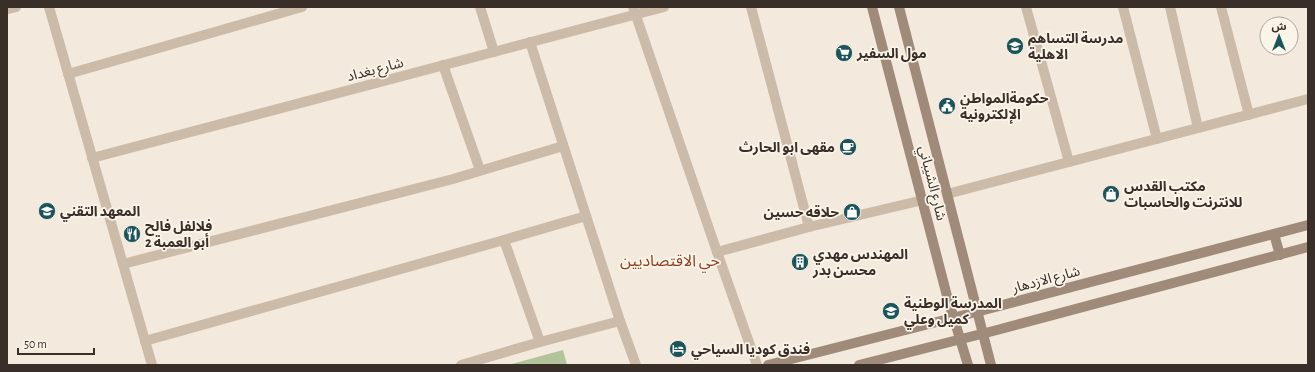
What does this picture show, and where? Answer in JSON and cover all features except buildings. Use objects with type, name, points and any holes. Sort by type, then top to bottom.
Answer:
[{"type":"main road","name":"شارع الشيباني","points":[[872,7],[953,318],[968,365]]},
{"type":"main road","name":"شارع الشيباني","points":[[899,7],[976,312],[991,365]]},
{"type":"main road","name":"شارع الازدهار","points":[[768,365],[1308,225]]},
{"type":"main road","points":[[1274,234],[1280,255]]},
{"type":"main road","points":[[859,365],[982,334],[1308,247]]},
{"type":"street","points":[[7,9],[16,7]]},
{"type":"street","points":[[49,7],[152,365]]},
{"type":"street","points":[[68,74],[302,7]]},
{"type":"street","points":[[480,7],[494,52]]},
{"type":"street","name":"شارع بغداد","points":[[92,158],[494,52],[634,11],[664,7]]},
{"type":"street","points":[[751,7],[809,227]]},
{"type":"street","points":[[1026,7],[1069,162]]},
{"type":"street","points":[[1123,7],[1157,139]]},
{"type":"street","points":[[1170,7],[1198,128]]},
{"type":"street","points":[[1221,7],[1249,115]]},
{"type":"street","points":[[634,11],[756,365]]},
{"type":"street","points":[[530,42],[620,321],[636,365]]},
{"type":"street","points":[[443,65],[480,170]]},
{"type":"street","points":[[947,194],[1308,99]]},
{"type":"street","points":[[123,264],[453,179],[563,146]]},
{"type":"street","points":[[717,252],[809,227],[923,200]]},
{"type":"street","points":[[145,341],[586,216]]},
{"type":"street","points":[[504,240],[540,342]]},
{"type":"street","points":[[461,365],[620,321]]},
{"type":"green space","points":[[563,350],[567,365],[508,365]]},
{"type":"place","name":"مدرسة التساهم الاهلية","points":[[1015,46]]},
{"type":"place","name":"مول السفير","points":[[844,53]]},
{"type":"place","name":"حكومةالمواطن الإلكترونية","points":[[947,106]]},
{"type":"place","name":"مقهى ابو الحارث","points":[[848,147]]},
{"type":"place","name":"مكتب القدس للانترنت والحاسبات","points":[[1111,194]]},
{"type":"place","name":"المعهد التقني","points":[[47,211]]},
{"type":"place","name":"حلاقه حسين","points":[[852,212]]},
{"type":"place","name":"فلالفل فالح أبو العمبة 2","points":[[132,234]]},
{"type":"place","name":"المهندس مهدي محسن بدر","points":[[800,262]]},
{"type":"place","name":"المدرسة الوطنية كميل وعلي","points":[[891,311]]},
{"type":"place","name":"فندق كوديا السياحي","points":[[678,349]]},
{"type":"district","name":"حي الاقتصاديين","points":[[670,260]]}]
